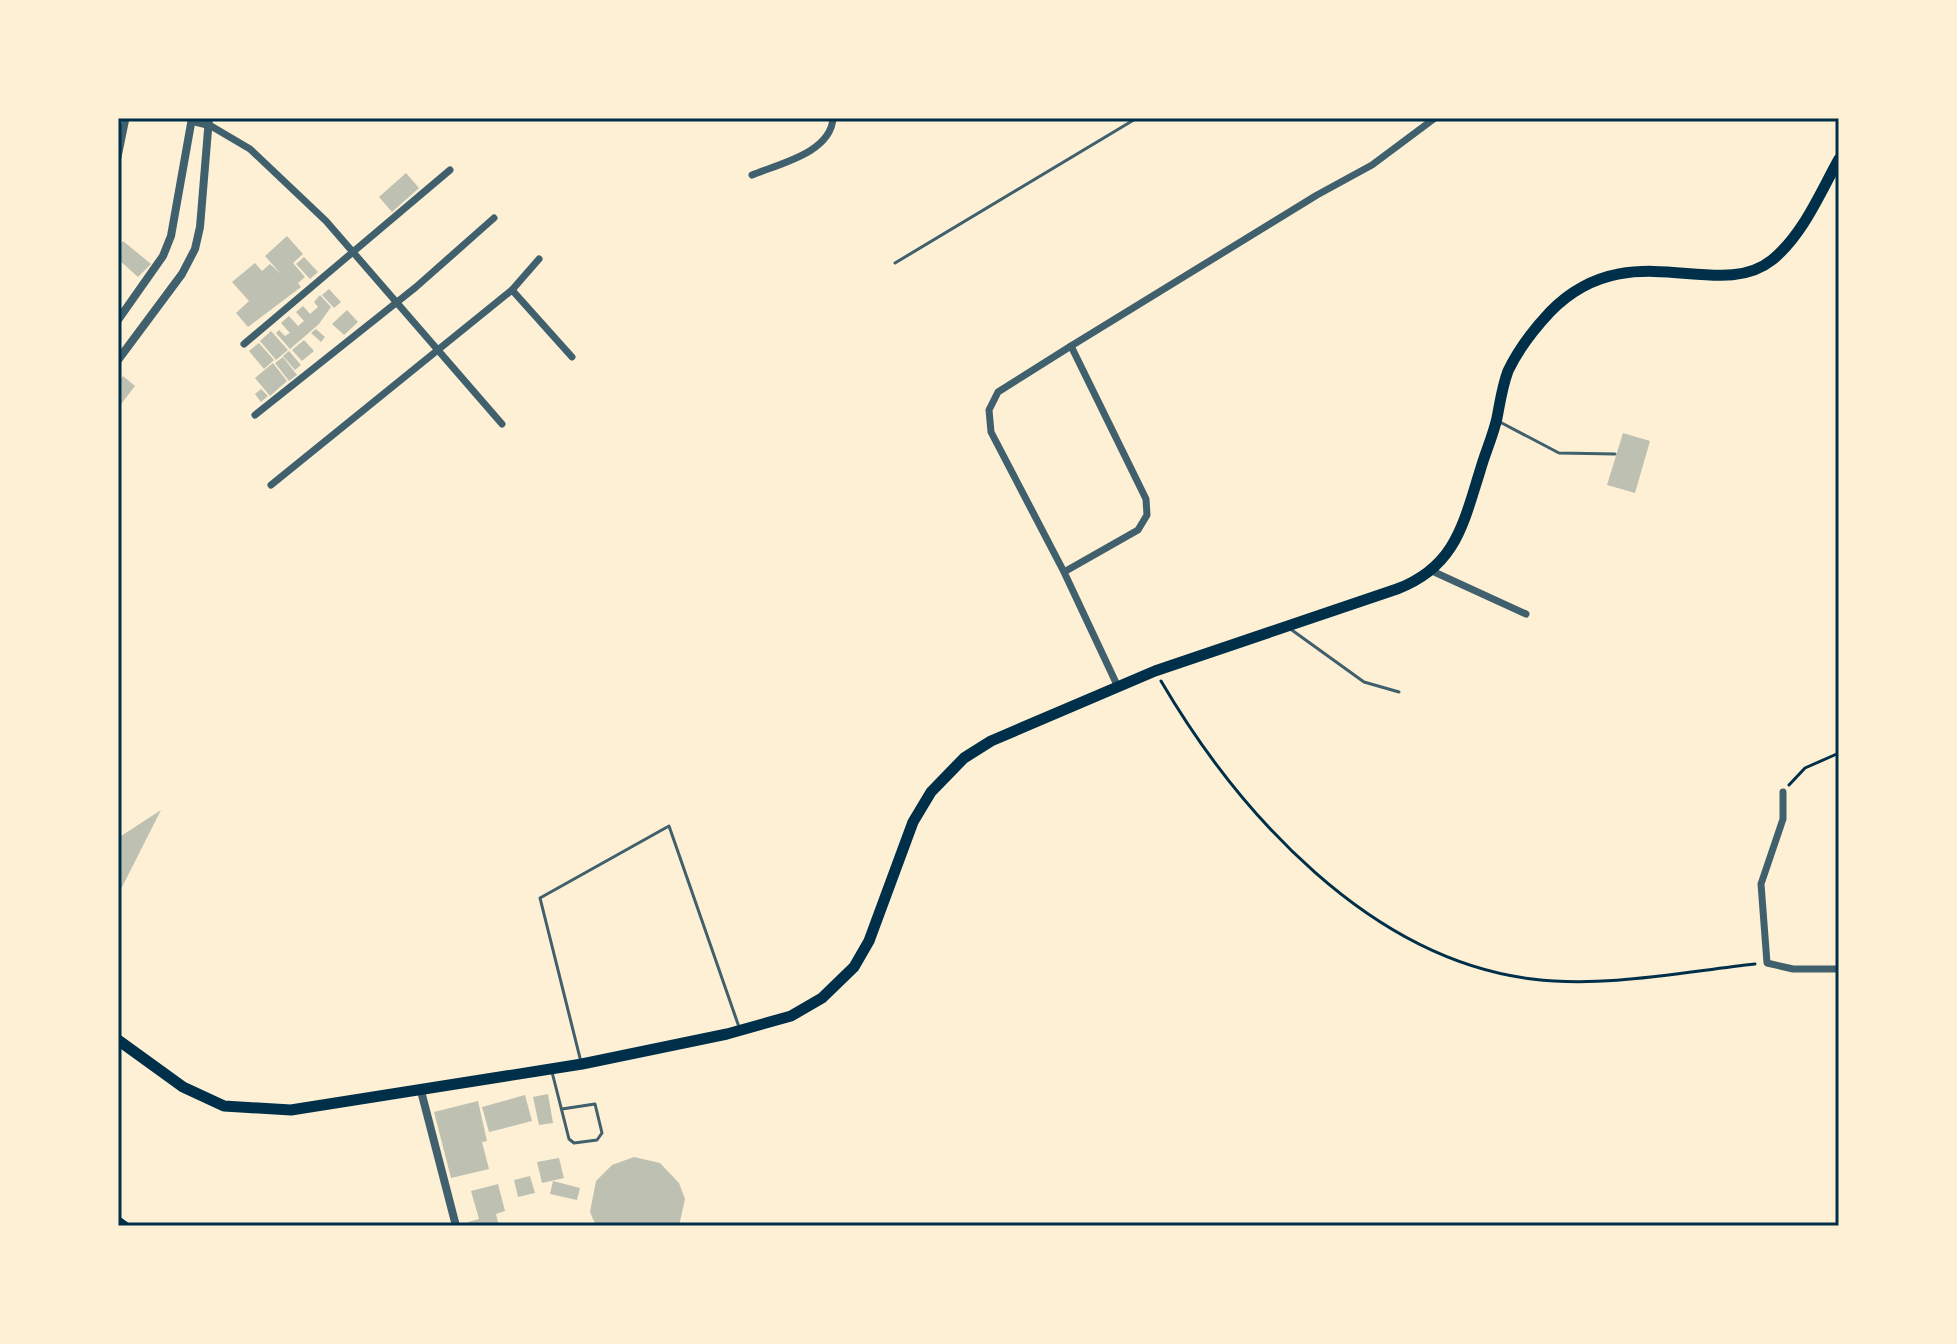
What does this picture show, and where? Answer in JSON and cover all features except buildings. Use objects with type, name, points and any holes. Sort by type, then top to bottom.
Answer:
[{"type":"main road","points":[[118,1040],[183,1087],[224,1106],[291,1110],[582,1064],[740,1031],[791,1016],[822,998],[854,967],[869,941],[907,834],[946,774],[991,741],[1155,671],[1397,589],[1432,571],[1459,534],[1496,420],[1502,391],[1517,354],[1550,312],[1573,292],[1609,274],[1634,270],[1738,274],[1756,270],[1786,247],[1839,159]]},
{"type":"main road","points":[[118,1221],[125,1226]]},
{"type":"street","points":[[118,157],[120,131],[126,118]]},
{"type":"street","points":[[752,175],[808,152],[823,140],[833,126],[833,118]]},
{"type":"street","points":[[1118,687],[1064,572],[991,432],[989,410],[998,392],[1317,195],[1372,165],[1435,118]]},
{"type":"street","points":[[118,320],[163,256],[171,236],[192,119],[210,122],[250,149],[356,251],[394,302],[439,349],[502,424]]},
{"type":"street","points":[[118,360],[182,274],[195,249],[210,122]]},
{"type":"street","points":[[244,344],[450,170]]},
{"type":"street","points":[[255,415],[494,218]]},
{"type":"street","points":[[271,485],[512,290],[539,259]]},
{"type":"street","points":[[512,290],[572,357]]},
{"type":"street","points":[[1064,572],[1138,530],[1147,515],[1146,499],[1071,346]]},
{"type":"street","points":[[1432,571],[1526,614]]},
{"type":"street","points":[[1783,792],[1783,819],[1761,884],[1767,963],[1793,969],[1839,969]]},
{"type":"street","points":[[421,1091],[456,1226]]},
{"type":"lane","points":[[895,263],[1137,118]]},
{"type":"lane","points":[[1496,420],[1559,453],[1615,454]]},
{"type":"lane","points":[[1284,625],[1364,682],[1399,692]]},
{"type":"lane","points":[[582,1064],[540,898],[669,826],[740,1031]]},
{"type":"lane","points":[[552,1069],[569,1139],[574,1143],[597,1140],[602,1133],[595,1104],[562,1109]]},
{"type":"path","points":[[1155,671],[1191,733],[1266,828],[1361,906],[1411,941],[1454,960],[1531,979],[1576,981],[1634,978],[1767,963]]},
{"type":"path","points":[[1783,792],[1805,768],[1839,753]]}]
